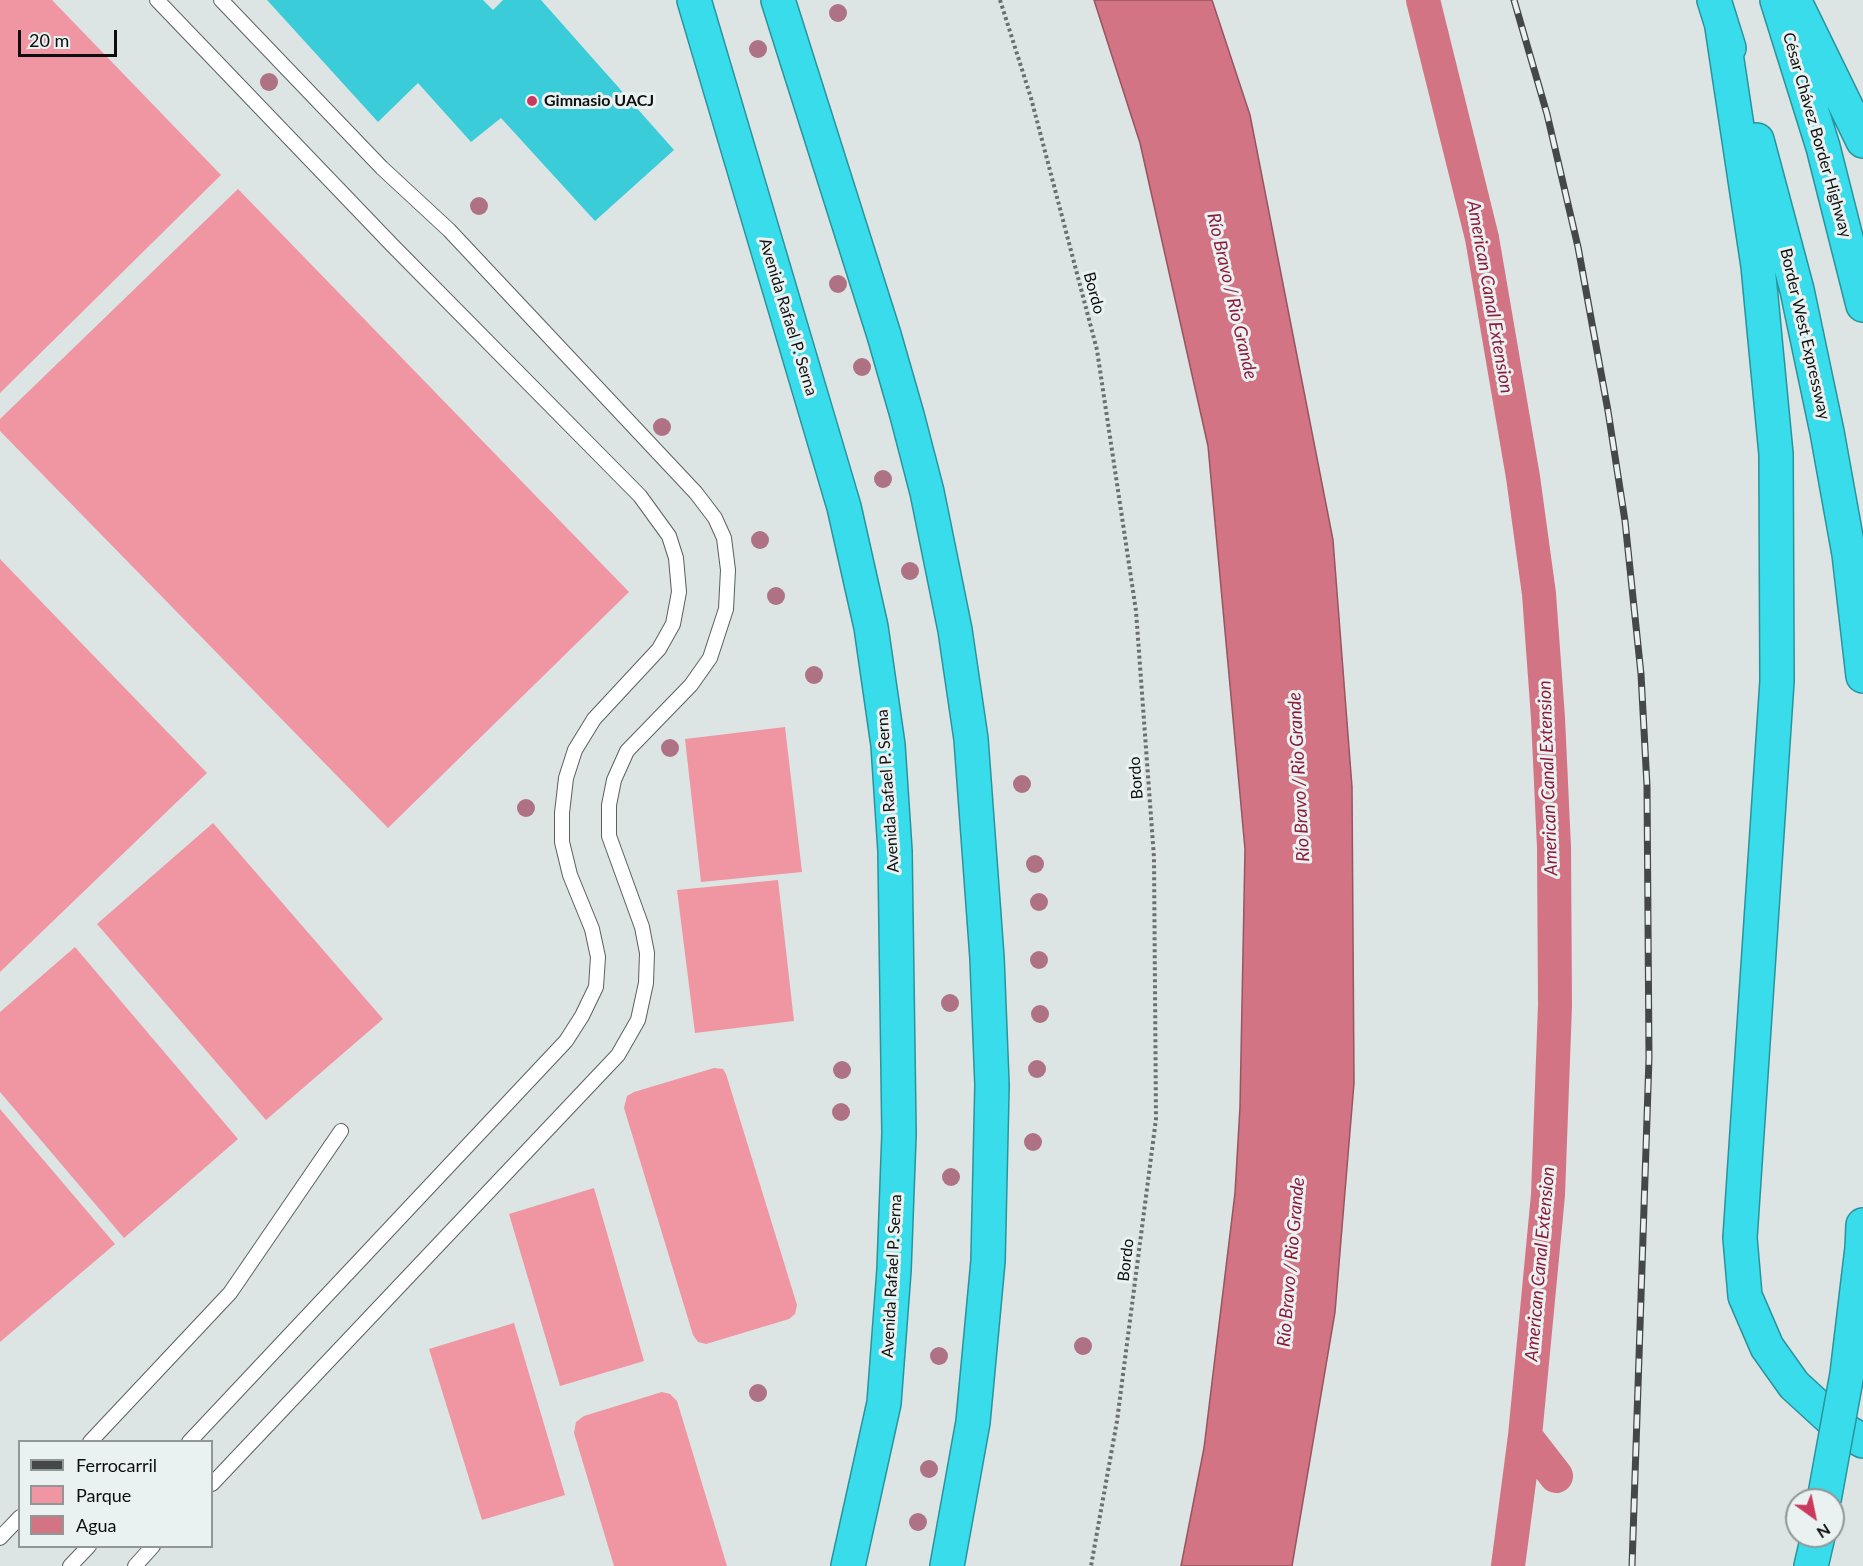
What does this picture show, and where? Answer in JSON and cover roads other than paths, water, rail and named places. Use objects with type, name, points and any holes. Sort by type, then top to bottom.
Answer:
[{"type":"highway","name":"Avenida Rafael P. Serna","points":[[694,0],[844,507],[871,627],[888,746],[895,851],[900,1134],[894,1270],[884,1403],[848,1566]]},
{"type":"highway","points":[[778,0],[884,335],[910,426],[927,492],[956,630],[971,739],[987,958],[992,1085],[988,1261],[973,1422],[947,1566]]},
{"type":"highway","name":"César Chávez Border Highway","points":[[1777,0],[1823,147],[1863,305]]},
{"type":"highway","points":[[1794,0],[1863,141]]},
{"type":"highway","points":[[1718,14],[1758,266],[1776,454],[1777,681],[1740,1238],[1745,1296],[1767,1347],[1794,1386],[1842,1429],[1863,1441]]},
{"type":"highway","name":"Border West Expressway","points":[[1718,14],[1760,150],[1797,290],[1827,432],[1849,554],[1863,676]]},
{"type":"highway","points":[[1826,1488],[1847,1374],[1862,1236]]},
{"type":"highway","points":[[1811,1566],[1815,1548]]},
{"type":"lane","points":[[157,0],[393,246],[640,496],[669,536],[676,558],[679,592],[673,624],[659,649],[594,719],[575,750],[566,778],[562,813],[562,842],[570,875],[592,929],[598,957],[596,987],[582,1016],[566,1041],[191,1440]]},
{"type":"lane","points":[[213,1483],[618,1054],[638,1020],[646,983],[647,953],[642,927],[617,864],[609,836],[609,805],[614,780],[627,751],[691,685],[710,658],[726,609],[728,570],[724,538],[716,518],[696,493],[449,230],[382,168],[221,0]]},
{"type":"lane","points":[[92,1440],[230,1293],[341,1131]]},
{"type":"lane","points":[[0,1538],[18,1519]]},
{"type":"lane","points":[[70,1566],[87,1548]]},
{"type":"lane","points":[[135,1566],[151,1548]]},
{"type":"water","name":"Río Bravo / Rio Grande","points":[[1094,0],[1212,0],[1250,115],[1333,540],[1352,787],[1354,1083],[1335,1312],[1292,1566],[1181,1566],[1204,1448],[1235,1193],[1240,1107],[1245,849],[1208,446],[1140,143]]},
{"type":"waterway","name":"American Canal Extension","points":[[1423,0],[1482,238],[1523,477],[1539,594],[1548,718],[1554,847],[1555,1005],[1548,1195],[1525,1436],[1508,1566]]},
{"type":"waterway","points":[[1525,1436],[1556,1476]]},
{"type":"railway","points":[[1514,0],[1547,114],[1578,247],[1608,411],[1625,521],[1641,674],[1647,786],[1649,1058],[1632,1566]]},
{"type":"place","name":"Gimnasio UACJ","points":[[532,101]]}]
